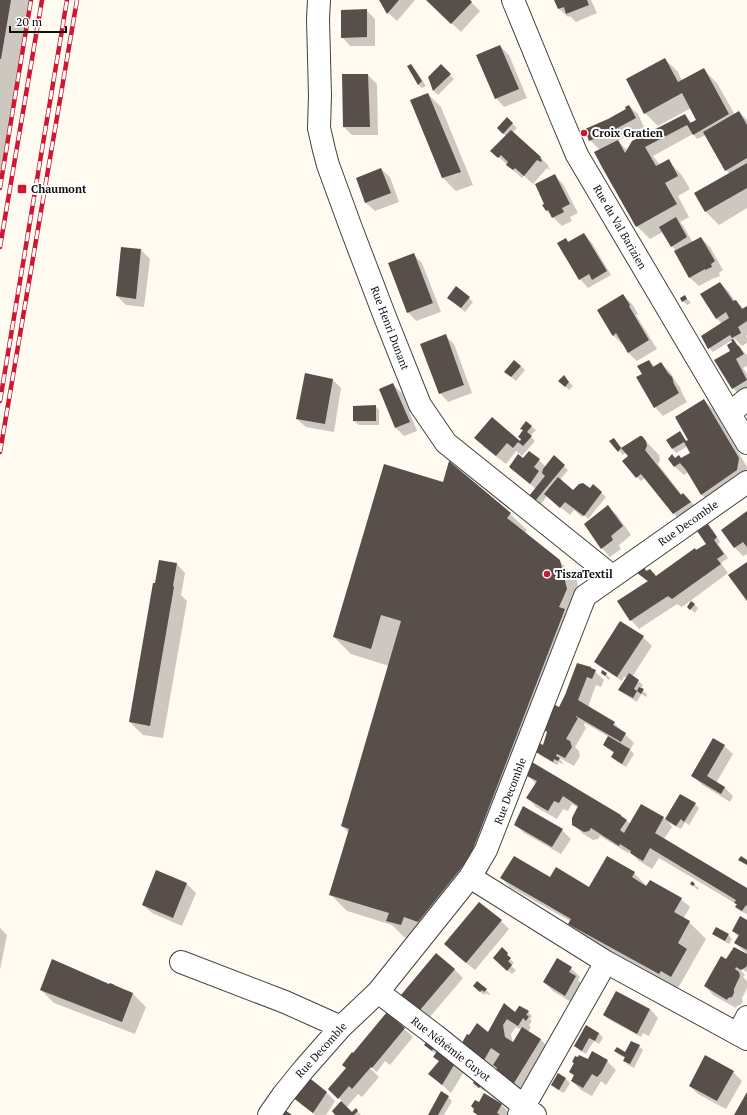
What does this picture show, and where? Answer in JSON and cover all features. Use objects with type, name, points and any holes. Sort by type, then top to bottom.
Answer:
[{"type":"street","name":"Rue Henri Dunant","points":[[319,0],[319,128],[328,165],[420,405],[446,443],[612,576]]},
{"type":"street","name":"Rue du Val Barizien","points":[[514,0],[561,117],[578,155],[747,443]]},
{"type":"street","points":[[730,412],[747,399]]},
{"type":"street","name":"Rue Decomble","points":[[269,1115],[304,1069],[341,1027],[378,992],[470,877],[486,850],[585,596],[747,482]]},
{"type":"street","points":[[470,877],[606,962],[744,1030]]},
{"type":"street","points":[[181,962],[285,1002],[341,1027]]},
{"type":"street","name":"Rue Néhémie Guyot","points":[[378,992],[436,1036],[526,1112],[606,962]]},
{"type":"building","points":[[0,0],[11,0],[1,59],[0,59]]},
{"type":"building","points":[[379,0],[399,0],[387,14]]},
{"type":"building","points":[[426,0],[470,0],[472,2],[451,24]]},
{"type":"building","points":[[554,0],[587,0],[589,5],[566,14],[564,7],[558,9]]},
{"type":"building","points":[[367,9],[367,37],[341,38],[341,10]]},
{"type":"building","points":[[500,45],[519,89],[495,99],[476,55]]},
{"type":"building","points":[[665,58],[678,82],[704,68],[729,114],[693,135],[687,125],[645,147],[656,166],[669,159],[678,176],[665,183],[677,204],[636,227],[594,152],[618,140],[625,153],[632,141],[685,114],[690,123],[696,120],[682,93],[644,114],[626,79]]},
{"type":"building","points":[[411,64],[422,81],[418,85],[407,66]]},
{"type":"building","points":[[441,64],[451,74],[433,91],[428,77]]},
{"type":"building","points":[[342,74],[368,74],[370,127],[343,127]]},
{"type":"building","points":[[428,93],[461,172],[442,178],[410,100]]},
{"type":"building","points":[[629,105],[636,118],[589,141],[585,129],[608,119],[626,109],[625,107]]},
{"type":"building","points":[[739,111],[747,125],[747,158],[725,171],[703,132]]},
{"type":"building","points":[[507,117],[513,123],[503,134],[497,128]]},
{"type":"building","points":[[511,130],[541,157],[540,158],[542,160],[541,162],[537,160],[524,176],[515,168],[513,170],[506,165],[508,162],[501,155],[498,158],[490,151]]},
{"type":"building","points":[[747,163],[747,188],[705,212],[694,193]]},
{"type":"building","points":[[381,168],[391,193],[365,203],[356,178]]},
{"type":"building","points":[[555,174],[570,204],[562,208],[564,212],[552,218],[548,210],[546,211],[542,205],[544,204],[535,184]]},
{"type":"building","points":[[676,217],[687,237],[671,247],[659,227]]},
{"type":"building","points":[[584,233],[607,271],[592,280],[589,274],[579,280],[557,243],[566,238],[568,242]]},
{"type":"building","points":[[701,237],[715,261],[711,264],[712,267],[705,269],[689,278],[674,251]]},
{"type":"building","points":[[121,247],[141,249],[136,299],[116,296]]},
{"type":"building","points":[[414,253],[433,303],[407,313],[388,263]]},
{"type":"building","points":[[720,282],[733,301],[736,300],[742,309],[747,306],[747,321],[738,327],[741,333],[732,338],[730,335],[708,349],[701,336],[729,318],[726,312],[716,319],[700,294]]},
{"type":"building","points":[[456,286],[470,297],[461,308],[447,298]]},
{"type":"building","points":[[623,294],[649,340],[628,353],[616,333],[613,336],[612,335],[597,310]]},
{"type":"building","points":[[685,295],[687,299],[682,302],[680,298]]},
{"type":"building","points":[[446,334],[464,385],[439,394],[420,344]]},
{"type":"building","points":[[733,339],[744,354],[736,359],[747,380],[732,389],[714,360],[730,351],[727,345],[732,342],[731,340]]},
{"type":"building","points":[[514,360],[521,366],[511,377],[504,372]]},
{"type":"building","points":[[649,360],[653,367],[661,362],[672,377],[679,393],[654,408],[636,377],[642,374],[637,366]]},
{"type":"building","points":[[305,373],[333,379],[325,424],[296,419]]},
{"type":"building","points":[[564,375],[569,382],[565,387],[558,381]]},
{"type":"building","points":[[393,383],[410,422],[395,428],[379,389]]},
{"type":"building","points":[[704,399],[739,458],[737,470],[701,495],[680,463],[674,467],[668,459],[672,454],[675,458],[679,455],[681,458],[690,453],[684,442],[672,449],[666,440],[680,431],[686,441],[688,440],[675,417]]},
{"type":"building","points":[[376,405],[376,421],[353,421],[353,406]]},
{"type":"building","points":[[492,417],[520,441],[521,439],[518,437],[523,430],[520,429],[526,421],[532,426],[527,432],[532,436],[523,446],[518,442],[513,448],[507,443],[496,456],[474,438]]},
{"type":"building","points":[[642,436],[646,441],[647,446],[645,450],[681,495],[683,493],[691,502],[673,514],[641,474],[636,478],[622,461],[628,456],[621,448]]},
{"type":"building","points":[[614,438],[621,448],[618,452],[609,441]]},
{"type":"building","points":[[529,451],[540,459],[534,467],[539,471],[530,484],[509,467],[518,454],[523,458]]},
{"type":"building","points":[[554,455],[565,465],[535,501],[529,496],[545,476],[542,473],[543,469]]},
{"type":"building","points":[[449,461],[511,513],[507,518],[560,560],[567,589],[559,607],[565,609],[470,857],[418,922],[404,917],[401,925],[386,921],[389,913],[329,895],[349,829],[341,826],[401,621],[381,615],[371,649],[333,637],[384,464],[443,482]]},
{"type":"building","points":[[558,477],[573,490],[579,484],[583,483],[590,488],[593,484],[602,492],[584,516],[565,502],[560,508],[544,494]]},
{"type":"building","points":[[608,505],[623,526],[611,536],[613,540],[601,549],[584,524]]},
{"type":"building","points":[[747,511],[747,547],[743,542],[734,548],[721,530]]},
{"type":"building","points":[[708,524],[717,537],[714,540],[724,554],[717,559],[721,564],[672,599],[668,596],[630,621],[617,601],[648,581],[637,573],[645,568],[646,571],[650,569],[656,576],[695,548],[696,550],[706,544],[697,531]]},
{"type":"building","points":[[159,560],[177,563],[150,726],[129,722],[153,583],[155,583]]},
{"type":"building","points":[[747,562],[747,601],[728,575]]},
{"type":"building","points":[[691,601],[695,604],[690,610],[687,607]]},
{"type":"building","points":[[620,621],[644,636],[617,677],[594,662]]},
{"type":"building","points":[[577,663],[596,670],[592,679],[587,677],[578,700],[615,722],[613,725],[626,733],[621,742],[576,716],[578,718],[566,739],[570,741],[572,747],[565,758],[557,754],[556,756],[560,758],[558,761],[554,759],[553,762],[536,752],[539,743],[543,745],[547,732],[543,729],[550,712],[555,705],[559,707]]},
{"type":"building","points":[[602,670],[607,673],[605,676],[601,673]]},
{"type":"building","points":[[629,673],[639,680],[634,689],[637,691],[633,698],[618,690]]},
{"type":"building","points":[[639,687],[644,689],[641,694],[637,691]]},
{"type":"building","points":[[608,736],[630,749],[622,764],[611,757],[614,752],[603,745]]},
{"type":"building","points":[[713,738],[725,745],[707,776],[725,787],[721,794],[691,776]]},
{"type":"building","points":[[532,762],[621,815],[627,820],[620,830],[624,833],[641,804],[664,817],[655,833],[747,888],[747,906],[746,905],[742,911],[735,907],[737,904],[734,903],[736,900],[650,848],[643,861],[630,853],[631,851],[620,844],[619,846],[591,828],[589,831],[584,832],[572,825],[572,818],[578,806],[563,796],[559,803],[554,801],[548,811],[526,798],[537,781],[527,776]]},
{"type":"building","points":[[680,794],[696,803],[684,822],[681,819],[676,826],[665,819]]},
{"type":"building","points":[[523,806],[563,829],[552,847],[514,825]]},
{"type":"building","points":[[514,856],[550,877],[556,867],[589,887],[607,856],[635,872],[632,877],[646,886],[650,880],[682,898],[674,912],[690,921],[678,943],[687,949],[671,977],[661,971],[659,974],[568,924],[571,919],[500,878]]},
{"type":"building","points":[[741,856],[747,860],[747,865],[738,860]]},
{"type":"building","points":[[156,870],[187,883],[173,918],[142,905]]},
{"type":"building","points":[[692,881],[695,884],[693,886],[690,884]]},
{"type":"building","points":[[479,902],[502,920],[466,963],[444,944]]},
{"type":"building","points":[[740,916],[747,920],[747,950],[734,943],[739,935],[732,931]]},
{"type":"building","points":[[716,927],[729,934],[725,941],[712,934]]},
{"type":"building","points":[[502,947],[511,958],[508,961],[512,965],[507,971],[493,958]]},
{"type":"building","points":[[734,947],[747,954],[747,965],[741,970],[736,967],[735,969],[739,972],[740,976],[732,997],[728,998],[727,1000],[704,986],[721,956],[726,959]]},
{"type":"building","points":[[436,953],[455,969],[420,1010],[401,995]]},
{"type":"building","points":[[557,958],[572,967],[569,972],[576,976],[565,996],[543,982]]},
{"type":"building","points":[[52,959],[133,993],[122,1022],[40,990]]},
{"type":"building","points":[[477,981],[487,989],[484,992],[482,990],[480,992],[473,986]]},
{"type":"building","points":[[616,991],[650,1009],[637,1034],[603,1015]]},
{"type":"building","points":[[504,1003],[515,1012],[519,1006],[529,1011],[526,1015],[529,1016],[526,1021],[523,1018],[518,1026],[507,1019],[503,1025],[505,1037],[513,1042],[522,1027],[541,1039],[514,1083],[495,1071],[497,1068],[493,1065],[500,1054],[491,1048],[481,1065],[459,1048],[467,1034],[469,1035],[477,1023],[488,1032]]},
{"type":"building","points":[[387,1012],[405,1028],[372,1068],[371,1067],[352,1089],[349,1086],[338,1099],[328,1089],[346,1068],[342,1065]]},
{"type":"building","points":[[586,1025],[599,1033],[595,1041],[589,1038],[582,1051],[574,1046]]},
{"type":"building","points":[[429,1038],[436,1044],[432,1051],[424,1045]]},
{"type":"building","points":[[631,1041],[640,1045],[630,1064],[623,1061],[625,1057],[614,1051],[617,1047],[625,1052]]},
{"type":"building","points":[[440,1047],[457,1060],[442,1085],[428,1074],[439,1061],[433,1057]]},
{"type":"building","points":[[592,1051],[608,1060],[601,1073],[597,1077],[592,1074],[583,1088],[571,1081],[574,1075],[569,1072],[574,1063],[572,1062],[575,1056],[578,1057],[579,1055],[588,1059]]},
{"type":"building","points":[[705,1055],[734,1071],[717,1101],[689,1086]]},
{"type":"building","points":[[558,1073],[566,1078],[559,1090],[551,1085]]},
{"type":"building","points":[[307,1076],[327,1092],[313,1113],[292,1097]]},
{"type":"building","points":[[477,1076],[485,1082],[479,1088],[473,1083]]},
{"type":"building","points":[[441,1091],[449,1096],[438,1115],[428,1115]]},
{"type":"building","points":[[747,1092],[747,1115],[734,1115]]},
{"type":"building","points":[[484,1093],[502,1104],[497,1113],[500,1115],[478,1115],[473,1112],[474,1109],[471,1106],[475,1100],[479,1102]]},
{"type":"building","points":[[341,1101],[352,1112],[356,1108],[358,1111],[354,1115],[335,1115],[332,1111]]},
{"type":"building","points":[[285,1110],[292,1115],[282,1115]]},
{"type":"railway","points":[[0,188],[31,0]]},
{"type":"railway","points":[[0,247],[42,0]]},
{"type":"railway","points":[[0,401],[67,0]]},
{"type":"railway","points":[[0,452],[77,0]]},
{"type":"place","name":"Croix Gratien","points":[[584,133]]},
{"type":"place","name":"Chaumont","points":[[22,189]]},
{"type":"place","name":"TiszaTextil","points":[[547,574]]}]
